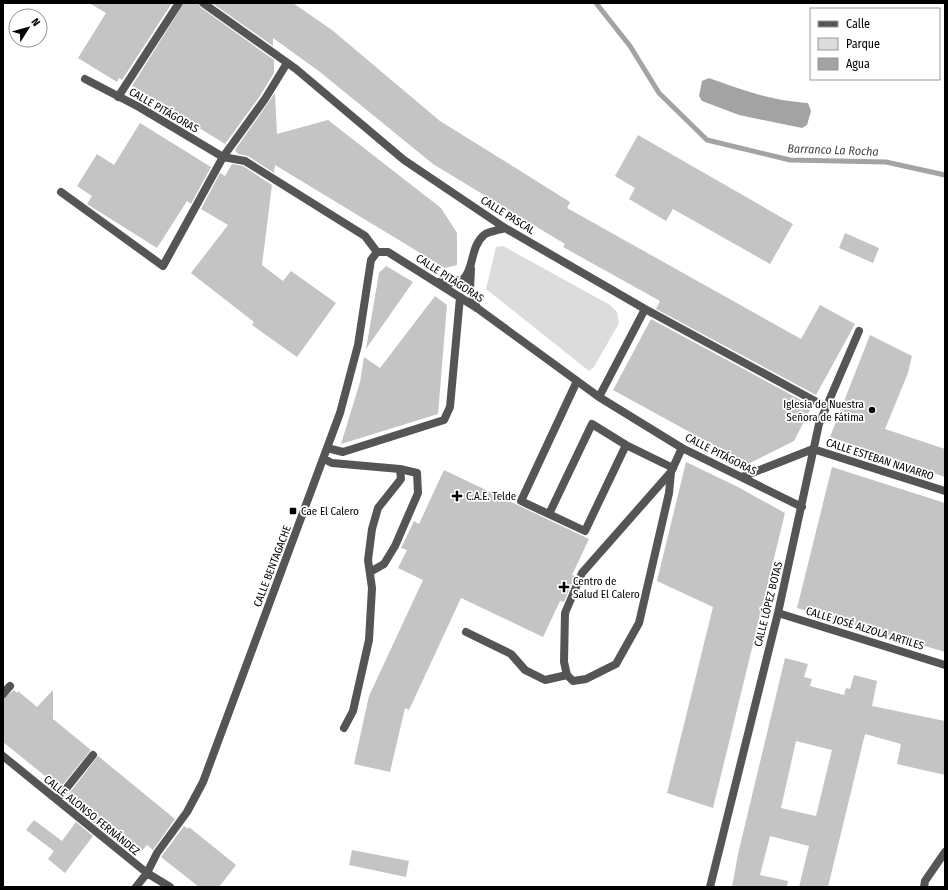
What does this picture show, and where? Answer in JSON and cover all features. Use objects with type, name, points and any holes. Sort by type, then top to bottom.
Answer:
[{"type":"street","points":[[118,97],[179,3]]},
{"type":"street","name":"CALLE PASCAL","points":[[203,3],[287,63],[404,160],[505,228],[644,309],[826,407]]},
{"type":"street","points":[[61,192],[162,266],[223,157],[265,99],[287,63]]},
{"type":"street","name":"CALLE PITÁGORAS","points":[[85,79],[223,157],[245,161],[365,236],[377,252],[388,252],[477,308],[599,397],[682,448],[802,507]]},
{"type":"street","points":[[477,308],[470,289],[471,269],[477,247],[485,234],[505,228]]},
{"type":"street","name":"CALLE BENTAGACHE","points":[[136,887],[147,873],[157,853],[187,812],[203,782],[324,459],[342,406],[358,345],[371,260],[377,252]]},
{"type":"street","points":[[436,282],[448,284],[460,282],[471,269]]},
{"type":"street","points":[[328,448],[343,452],[444,420],[450,407],[460,297]]},
{"type":"street","points":[[599,397],[644,309]]},
{"type":"street","name":"CALLE LÓPEZ BOTAS","points":[[710,887],[778,613],[819,424],[859,331]]},
{"type":"street","points":[[577,381],[521,501],[585,531],[626,445]]},
{"type":"street","points":[[549,514],[592,424],[626,445],[672,470]]},
{"type":"street","points":[[672,470],[669,493],[639,623],[616,664],[586,680],[574,681],[567,675],[564,662],[565,613],[582,573],[672,470],[682,448]]},
{"type":"street","name":"CALLE ESTEBAN NAVARRO","points":[[742,477],[813,449],[945,491]]},
{"type":"street","points":[[324,459],[332,463],[400,469],[417,473],[418,494],[395,546],[384,564],[370,572]]},
{"type":"street","points":[[344,728],[353,711],[369,640],[372,588],[368,560],[372,529],[378,508],[401,479],[400,469]]},
{"type":"street","name":"CALLE JOSÉ ALZOLA ARTILES","points":[[778,613],[945,665]]},
{"type":"street","points":[[466,632],[511,654],[525,670],[545,680],[567,675]]},
{"type":"street","points":[[3,694],[10,686]]},
{"type":"street","points":[[57,800],[93,755]]},
{"type":"street","name":"CALLE ALONSO FERNÁNDEZ","points":[[3,756],[147,873],[170,887]]},
{"type":"street","points":[[924,887],[925,881],[945,852]]},
{"type":"green space","points":[[503,246],[610,305],[617,312],[619,323],[594,367],[589,371],[486,289],[496,247]]},
{"type":"water","points":[[709,78],[758,94],[782,100],[808,103],[811,111],[807,125],[802,128],[739,115],[702,101],[699,96],[702,81]]},
{"type":"building","points":[[89,3],[172,3],[122,80],[119,78],[117,82],[78,58],[106,13]]},
{"type":"building","points":[[184,3],[198,3],[200,7],[274,60],[274,73],[260,96],[225,144],[132,86]]},
{"type":"building","points":[[212,3],[293,3],[332,30],[440,121],[570,202],[567,208],[801,339],[820,305],[855,324],[816,395],[656,309],[660,301],[563,247],[565,244],[433,164],[320,72],[273,38],[273,46]]},
{"type":"building","points":[[275,93],[277,134],[328,120],[441,208],[457,233],[457,265],[445,268],[275,165],[274,173],[248,156],[238,154],[235,150]]},
{"type":"building","points":[[140,123],[211,167],[191,204],[187,201],[157,248],[87,204],[92,196],[77,186],[97,154],[114,165]]},
{"type":"building","points":[[638,135],[793,224],[770,264],[673,209],[666,221],[629,199],[635,188],[615,176]]},
{"type":"building","points":[[232,164],[243,166],[272,185],[262,265],[283,281],[291,271],[336,303],[297,357],[252,325],[254,322],[191,273],[228,225],[201,209],[220,173],[225,176]]},
{"type":"building","points":[[845,233],[879,248],[873,263],[839,248]]},
{"type":"building","points":[[386,266],[413,282],[366,349],[379,273]]},
{"type":"building","points":[[435,296],[447,305],[438,414],[341,444],[360,382],[364,357],[380,368]]},
{"type":"building","points":[[651,319],[810,405],[809,407],[811,408],[794,441],[748,464],[613,390]]},
{"type":"building","points":[[870,335],[912,356],[908,373],[885,429],[945,449],[945,477],[830,437]]},
{"type":"building","points":[[686,462],[738,487],[785,513],[713,808],[667,793],[713,607],[657,581]]},
{"type":"building","points":[[832,467],[945,503],[945,652],[797,608]]},
{"type":"building","points":[[444,470],[589,539],[572,575],[575,576],[564,602],[560,601],[543,637],[461,598],[409,710],[405,708],[390,772],[354,764],[369,696],[423,580],[398,568],[407,550],[401,548],[414,521],[419,524]]},
{"type":"building","points":[[785,658],[808,664],[804,677],[812,679],[810,686],[844,695],[846,688],[850,689],[854,675],[877,681],[872,706],[945,721],[945,775],[897,764],[901,744],[865,734],[828,887],[799,887],[809,846],[770,836],[760,875],[788,881],[787,887],[732,887],[738,854]],"holes":[[[796,741],[832,750],[816,816],[781,808]]]},
{"type":"building","points":[[14,690],[17,693],[18,691],[37,707],[53,690],[53,719],[91,750],[60,788],[3,742],[3,699]]},
{"type":"building","points":[[98,756],[175,819],[153,850],[147,845],[140,853],[103,823],[99,827],[83,814],[86,809],[68,795]]},
{"type":"building","points":[[34,820],[62,841],[76,822],[93,836],[65,873],[48,859],[54,851],[26,830]]},
{"type":"building","points":[[184,826],[188,829],[189,827],[236,865],[219,887],[199,887],[161,857]]},
{"type":"building","points":[[352,850],[409,861],[406,877],[349,865]]},
{"type":"waterway","name":"Barranco La Rocha","points":[[596,3],[630,46],[659,93],[707,140],[790,160],[886,162],[945,175]]},
{"type":"place","name":"Iglesia de Nuestra Señora de Fátima","points":[[872,410]]},
{"type":"place","name":"C.A.E. Telde","points":[[457,496]]},
{"type":"place","name":"Cae El Calero","points":[[293,511]]},
{"type":"place","name":"Centro de Salud El Calero","points":[[564,587]]}]
